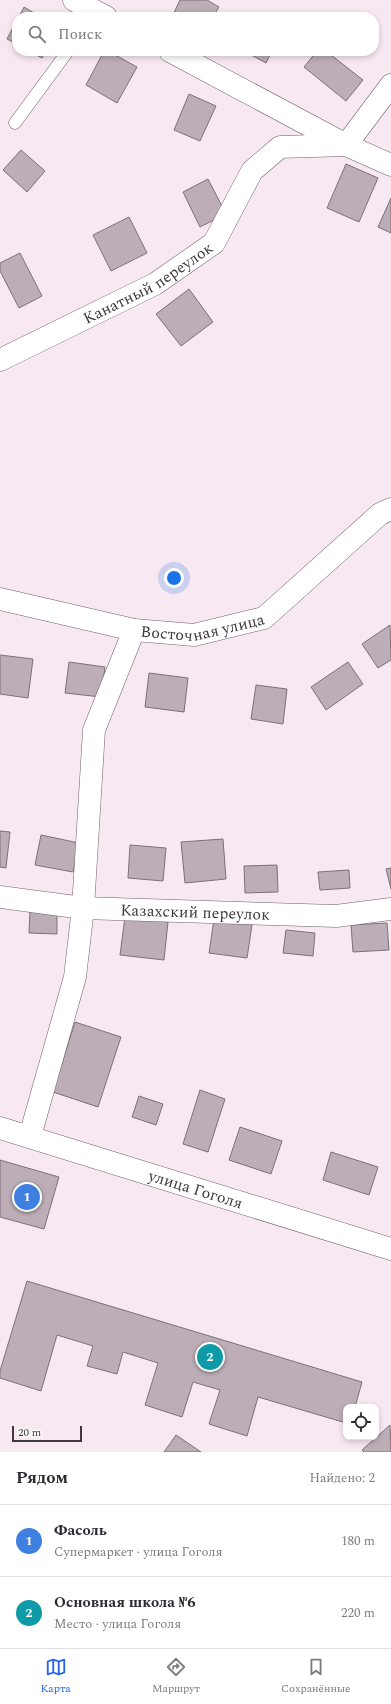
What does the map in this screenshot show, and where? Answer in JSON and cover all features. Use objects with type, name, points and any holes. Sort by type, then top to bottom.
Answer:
[{"type":"street","points":[[74,0],[93,12]]},
{"type":"street","name":"Канатный переулок","points":[[179,56],[346,145],[391,165]]},
{"type":"street","points":[[346,145],[391,85]]},
{"type":"street","name":"Канатный переулок","points":[[0,360],[155,284],[214,243],[252,171],[280,147],[346,145]]},
{"type":"street","name":"Восточная улица","points":[[0,599],[134,630],[194,635],[264,618],[380,514],[391,509]]},
{"type":"street","points":[[30,1136],[75,977],[84,908],[94,730],[134,630]]},
{"type":"street","name":"Казахский переулок","points":[[0,897],[84,908],[336,916],[391,909]]},
{"type":"street","name":"улица Гоголя","points":[[0,1128],[30,1136],[391,1250]]},
{"type":"lane","points":[[15,123],[64,56]]},
{"type":"building","points":[[180,0],[207,0],[219,7],[216,12],[174,12]]},
{"type":"building","points":[[24,7],[32,12],[22,12]]},
{"type":"building","points":[[12,30],[12,42],[7,39]]},
{"type":"building","points":[[101,56],[117,56],[137,67],[117,103],[86,85]]},
{"type":"building","points":[[253,56],[270,56],[266,63]]},
{"type":"building","points":[[313,56],[332,56],[363,80],[346,101],[304,67]]},
{"type":"building","points":[[189,94],[216,106],[200,141],[174,130]]},
{"type":"building","points":[[21,150],[45,171],[27,192],[3,170]]},
{"type":"building","points":[[346,164],[378,178],[359,222],[327,208]]},
{"type":"building","points":[[208,179],[226,214],[200,227],[183,192]]},
{"type":"building","points":[[391,198],[391,233],[378,227]]},
{"type":"building","points":[[129,217],[147,253],[111,271],[93,235]]},
{"type":"building","points":[[20,253],[42,296],[19,308],[0,271],[0,263]]},
{"type":"building","points":[[189,289],[213,322],[181,346],[156,314]]},
{"type":"building","points":[[390,625],[391,660],[378,668],[362,644]]},
{"type":"building","points":[[0,655],[33,659],[28,698],[0,694]]},
{"type":"building","points":[[69,662],[105,667],[101,697],[65,693]]},
{"type":"building","points":[[348,662],[363,684],[326,710],[311,687]]},
{"type":"building","points":[[149,673],[188,678],[184,712],[145,707]]},
{"type":"building","points":[[256,685],[287,689],[283,724],[251,719]]},
{"type":"building","points":[[0,831],[10,832],[6,868],[0,867]]},
{"type":"building","points":[[41,835],[79,843],[73,872],[35,865]]},
{"type":"building","points":[[223,839],[226,879],[185,883],[181,842]]},
{"type":"building","points":[[130,845],[166,848],[163,881],[128,878]]},
{"type":"building","points":[[277,865],[278,892],[245,893],[244,866]]},
{"type":"building","points":[[391,868],[391,889],[386,869]]},
{"type":"building","points":[[349,870],[350,888],[320,890],[318,872]]},
{"type":"building","points":[[30,911],[57,912],[57,934],[29,933]]},
{"type":"building","points":[[125,917],[168,922],[164,960],[120,955]]},
{"type":"building","points":[[214,919],[252,925],[247,958],[209,953]]},
{"type":"building","points":[[387,923],[389,950],[353,952],[351,925]]},
{"type":"building","points":[[286,930],[315,933],[313,956],[283,953]]},
{"type":"building","points":[[75,1022],[121,1037],[98,1107],[53,1092]]},
{"type":"building","points":[[200,1090],[225,1099],[208,1152],[183,1144]]},
{"type":"building","points":[[139,1096],[163,1104],[156,1125],[132,1117]]},
{"type":"building","points":[[240,1127],[282,1141],[271,1174],[229,1160]]},
{"type":"building","points":[[331,1152],[378,1167],[369,1195],[323,1180]]},
{"type":"building","points":[[0,1160],[59,1177],[44,1229],[0,1217]]},
{"type":"building","points":[[27,1281],[362,1382],[356,1404],[343,1404],[343,1422],[258,1397],[247,1436],[209,1424],[220,1390],[193,1382],[182,1417],[145,1405],[158,1363],[123,1352],[117,1374],[87,1366],[93,1346],[57,1335],[41,1391],[0,1378],[0,1371]]},
{"type":"building","points":[[390,1425],[391,1452],[364,1452],[362,1450],[373,1440],[379,1440],[379,1435]]},
{"type":"building","points":[[176,1435],[201,1452],[164,1452]]},
{"type":"place","name":"Фасоль","points":[[27,1197]]},
{"type":"place","name":"Основная школа №6","points":[[210,1357]]}]
